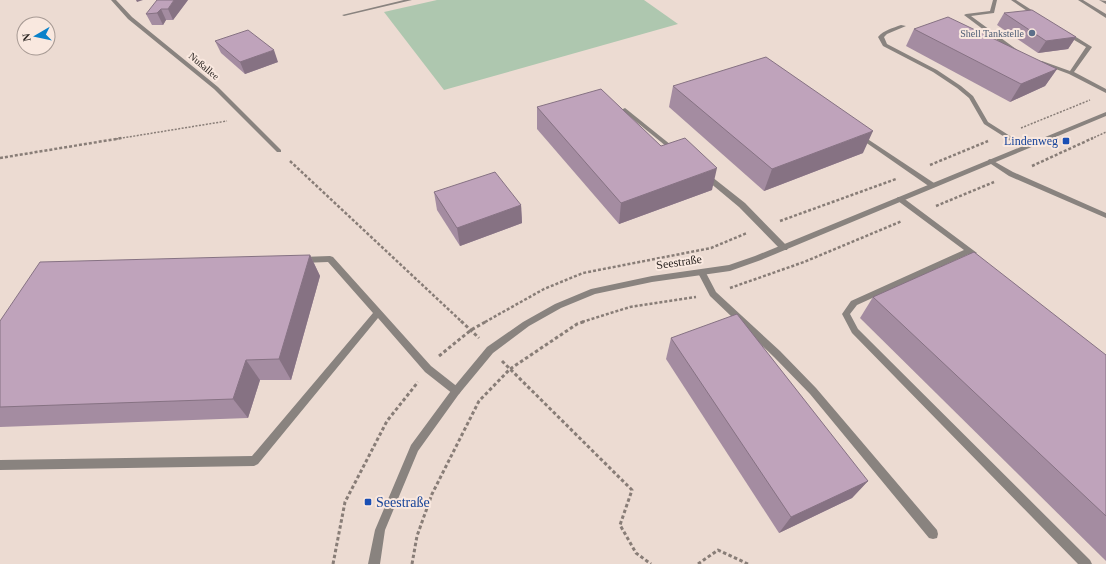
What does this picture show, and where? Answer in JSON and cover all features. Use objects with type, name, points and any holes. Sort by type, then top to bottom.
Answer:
[{"type":"street","name":"Nußallee","points":[[113,0],[130,18],[216,88],[279,151]]},
{"type":"street","points":[[344,15],[410,0]]},
{"type":"street","points":[[995,0],[992,12],[966,15],[1025,57]]},
{"type":"street","points":[[1013,0],[1044,20]]},
{"type":"street","points":[[1080,0],[1106,16]]},
{"type":"street","points":[[1101,0],[1106,3]]},
{"type":"street","points":[[903,26],[885,33],[881,37],[885,45],[935,71],[959,87],[970,97],[986,123],[1024,147]]},
{"type":"street","points":[[1057,28],[1089,48],[1071,73]]},
{"type":"street","points":[[1031,60],[1071,73],[1106,91]]},
{"type":"street","points":[[626,110],[681,155]]},
{"type":"street","name":"Seestraße","points":[[374,564],[380,530],[414,448],[456,391],[490,350],[526,324],[558,306],[594,291],[652,279],[730,268],[784,248],[932,185],[1106,114]]},
{"type":"street","points":[[855,132],[932,185]]},
{"type":"street","points":[[990,161],[1011,174],[1106,216]]},
{"type":"street","points":[[699,170],[742,205],[784,248]]},
{"type":"street","points":[[900,199],[982,261]]},
{"type":"street","points":[[969,251],[854,303],[846,314],[855,331],[1086,564]]},
{"type":"street","points":[[291,260],[330,259],[428,369],[456,391]]},
{"type":"street","points":[[702,273],[713,294],[814,392],[933,534]]},
{"type":"street","points":[[0,465],[254,461],[378,312]]},
{"type":"path","points":[[0,158],[228,121],[247,120]]},
{"type":"path","points":[[279,151],[490,350],[632,490],[620,525],[630,546],[646,562],[651,564]]},
{"type":"path","points":[[698,564],[718,550],[748,564]]},
{"type":"green space","points":[[437,0],[644,0],[678,24],[444,90],[384,12]]},
{"type":"building","points":[[157,0],[174,0],[168,9],[161,9],[157,13],[146,14]]},
{"type":"building","points":[[1032,10],[1076,37],[1046,41],[1004,13]]},
{"type":"building","points":[[948,17],[1057,69],[1021,84],[914,29]]},
{"type":"building","points":[[248,30],[274,50],[240,62],[215,41]]},
{"type":"building","points":[[766,57],[873,131],[772,169],[673,86]]},
{"type":"building","points":[[601,89],[661,146],[685,138],[717,168],[621,203],[537,107]]},
{"type":"building","points":[[495,172],[521,205],[457,228],[434,192]]},
{"type":"building","points":[[974,252],[1106,355],[1106,516],[873,297]]},
{"type":"building","points":[[310,255],[279,359],[246,360],[233,399],[0,407],[0,321],[40,262]]},
{"type":"building","points":[[737,314],[868,481],[791,517],[671,338]]},
{"type":"place","name":"Shell Tankstelle","points":[[1032,33]]},
{"type":"place","name":"Lindenweg","points":[[1066,141]]},
{"type":"place","name":"Seestraße","points":[[368,502]]}]
